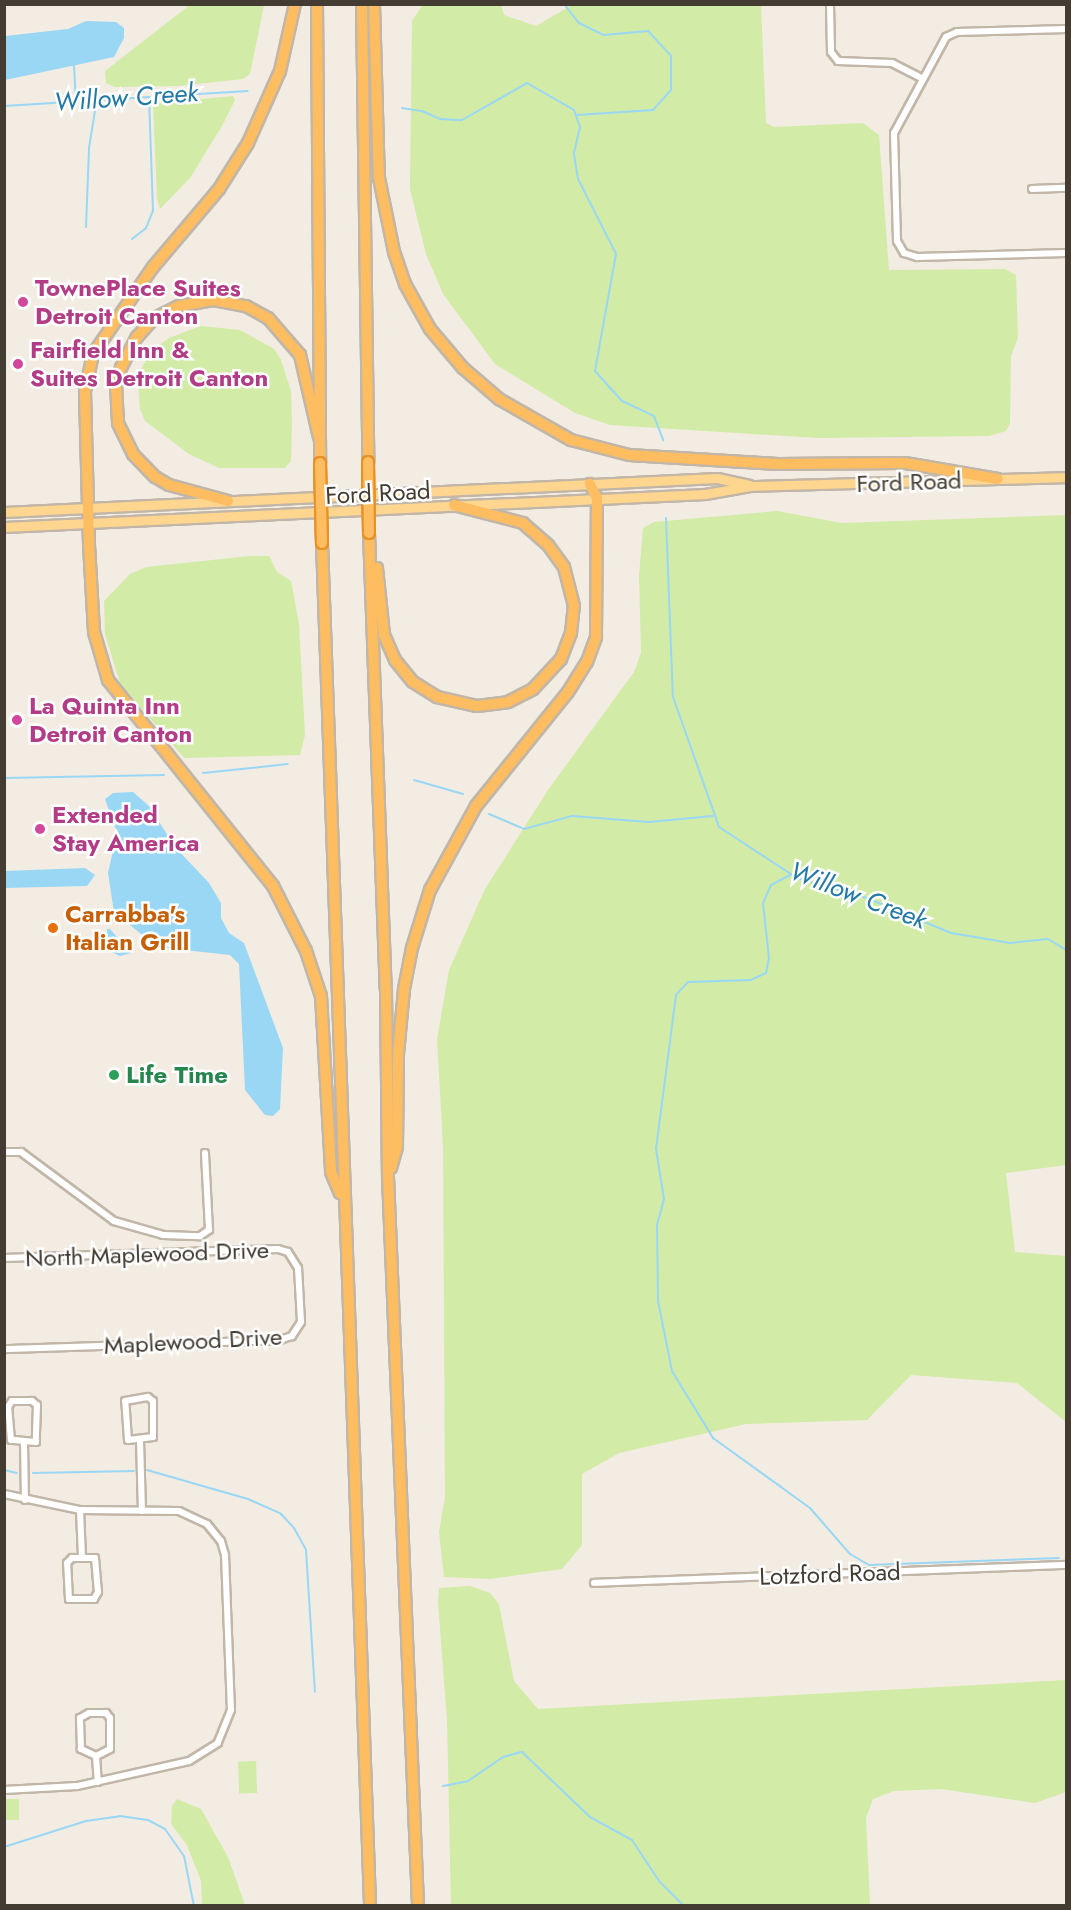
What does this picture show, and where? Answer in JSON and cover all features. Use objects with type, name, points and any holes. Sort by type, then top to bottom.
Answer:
[{"type":"highway","points":[[295,4],[280,71],[248,143],[213,196],[153,267],[93,354],[85,392],[89,524],[94,632],[108,680],[273,886],[306,951],[321,996],[331,1172],[343,1202]]},
{"type":"highway","points":[[317,4],[319,437],[343,1202],[370,1905]]},
{"type":"highway","points":[[362,4],[369,549],[386,989],[388,1177],[418,1905]]},
{"type":"highway","points":[[374,4],[379,177],[390,242],[405,284],[430,329],[462,368],[498,399],[571,440],[629,456],[766,464],[904,463],[998,479]]},
{"type":"highway","points":[[228,501],[169,485],[155,477],[133,454],[122,431],[116,405],[121,368],[137,337],[153,319],[179,306],[214,300],[246,306],[268,318],[300,355],[319,437]]},
{"type":"highway","points":[[388,1177],[397,1148],[404,989],[419,920],[458,832],[568,692],[591,653],[599,616],[597,498],[591,484]]},
{"type":"highway","points":[[369,549],[377,567],[384,635],[395,660],[413,682],[437,698],[467,706],[493,705],[520,697],[553,670],[567,645],[574,606],[568,578],[552,549],[523,523],[454,505]]},
{"type":"main road","name":"Ford Road","points":[[4,527],[722,493],[751,486],[1066,477]]},
{"type":"main road","name":"Ford Road","points":[[4,512],[717,478],[751,486]]},
{"type":"street","points":[[830,4],[831,52],[838,61],[892,63],[921,78]]},
{"type":"street","points":[[1066,29],[953,33],[941,42],[894,133],[897,241],[904,253],[916,257],[1066,253]]},
{"type":"street","points":[[1032,189],[1066,188]]},
{"type":"street","points":[[4,1152],[21,1152],[114,1221],[154,1233],[200,1236],[209,1230],[205,1153]]},
{"type":"street","name":"North Maplewood Drive","points":[[4,1258],[278,1249],[288,1252]]},
{"type":"street","name":"Maplewood Drive","points":[[4,1349],[286,1339],[301,1322],[298,1268],[288,1252]]},
{"type":"street","points":[[148,1397],[153,1401],[155,1433],[151,1439],[140,1440],[126,1437],[125,1401],[148,1397]]},
{"type":"street","points":[[12,1401],[32,1401],[37,1405],[38,1440],[24,1443],[13,1442],[9,1437],[9,1405],[12,1401]]},
{"type":"street","points":[[140,1440],[142,1511]]},
{"type":"street","points":[[24,1443],[25,1500]]},
{"type":"street","points":[[4,1494],[80,1510],[186,1512],[207,1524],[221,1541],[226,1563],[230,1719],[218,1743],[198,1757],[98,1782],[4,1790]]},
{"type":"street","points":[[80,1510],[82,1557]]},
{"type":"street","points":[[82,1557],[96,1560],[94,1599],[69,1598],[68,1561],[82,1557]]},
{"type":"street","name":"Lotzford Road","points":[[594,1583],[1066,1565]]},
{"type":"street","points":[[84,1714],[109,1717],[110,1749],[96,1756],[81,1749],[80,1720],[84,1714]]},
{"type":"street","points":[[96,1756],[98,1782]]},
{"type":"green space","points":[[191,4],[264,5],[250,74],[243,79],[178,86],[115,87],[106,83],[105,71]]},
{"type":"green space","points":[[423,4],[501,5],[504,15],[536,26],[572,5],[761,5],[766,123],[774,127],[863,123],[879,135],[889,270],[1005,269],[1016,275],[1018,338],[1011,356],[1010,423],[1006,431],[989,436],[818,438],[610,425],[575,413],[495,364],[443,294],[426,254],[410,189],[412,21]]},
{"type":"green space","points":[[233,96],[235,100],[222,126],[190,178],[160,209],[157,199],[153,104]]},
{"type":"green space","points":[[201,326],[240,330],[274,349],[281,360],[291,391],[291,461],[285,468],[219,468],[189,454],[145,421],[140,409],[138,382],[143,365],[155,348],[169,338]]},
{"type":"green space","points":[[777,511],[842,523],[1066,515],[1066,1165],[1006,1173],[1015,1252],[1066,1256],[1066,1422],[1017,1383],[911,1375],[867,1420],[746,1424],[619,1453],[582,1474],[582,1545],[562,1569],[490,1579],[444,1577],[439,1532],[445,1496],[443,1147],[437,1039],[449,970],[485,889],[548,790],[634,672],[641,653],[639,576],[643,528],[654,522]]},
{"type":"green space","points":[[269,556],[277,572],[291,581],[299,624],[305,735],[300,755],[184,758],[120,683],[105,634],[104,601],[130,574],[146,567]]},
{"type":"green space","points":[[470,1586],[490,1593],[499,1604],[514,1681],[538,1709],[1066,1680],[1066,1792],[1035,1803],[941,1789],[894,1791],[873,1799],[866,1818],[870,1905],[451,1905],[447,1720],[438,1602],[439,1588]]},
{"type":"green space","points":[[256,1761],[257,1793],[239,1794],[238,1762]]},
{"type":"green space","points":[[5,1799],[19,1799],[19,1820],[5,1820]]},
{"type":"green space","points":[[177,1799],[201,1809],[228,1857],[245,1905],[202,1905],[201,1881],[187,1845],[171,1824],[172,1806]]},
{"type":"water","points":[[86,21],[116,22],[124,28],[124,38],[114,57],[5,80],[5,36],[68,29]]},
{"type":"water","points":[[133,792],[149,806],[175,847],[209,883],[221,903],[221,918],[229,933],[244,943],[283,1048],[280,1109],[273,1116],[265,1115],[245,1090],[239,964],[230,955],[157,947],[114,912],[108,873],[117,833],[105,799],[113,793]]},
{"type":"water","points":[[85,868],[95,875],[87,886],[5,888],[5,871]]},
{"type":"water","points":[[107,929],[110,929],[131,953],[120,956],[109,951]]},
{"type":"waterway","points":[[564,4],[579,23],[604,35],[648,31],[671,56],[671,90],[653,110],[577,115]]},
{"type":"waterway","points":[[74,65],[76,100]]},
{"type":"waterway","name":"Willow Creek","points":[[402,108],[422,111],[440,119],[462,120],[527,83],[574,110],[580,127],[574,154],[578,179],[616,254],[595,371],[622,401],[654,416],[663,440]]},
{"type":"waterway","name":"Willow Creek","points":[[4,106],[248,91]]},
{"type":"waterway","points":[[132,239],[146,228],[153,211],[149,97]]},
{"type":"waterway","points":[[86,227],[89,148],[97,98]]},
{"type":"waterway","name":"Willow Creek","points":[[666,518],[673,697],[719,827],[797,878],[867,898],[951,933],[1010,943],[1048,939],[1066,950]]},
{"type":"waterway","points":[[203,773],[288,764]]},
{"type":"waterway","points":[[4,778],[164,775]]},
{"type":"waterway","points":[[414,780],[463,794]]},
{"type":"waterway","points":[[489,814],[524,829],[572,816],[649,822],[713,816]]},
{"type":"waterway","points":[[790,875],[771,885],[763,903],[769,958],[766,973],[751,980],[688,982],[676,995],[656,1149],[664,1199],[657,1225],[658,1301],[672,1371],[713,1438],[810,1508],[850,1554],[869,1565],[1059,1558]]},
{"type":"waterway","points":[[4,1470],[17,1473]]},
{"type":"waterway","points":[[147,1470],[248,1499],[281,1514],[294,1528],[306,1550],[315,1692]]},
{"type":"waterway","points":[[33,1473],[134,1471]]},
{"type":"waterway","points":[[443,1786],[468,1781],[503,1757],[522,1752],[590,1817],[632,1840],[659,1881],[684,1906]]},
{"type":"waterway","points":[[4,1847],[86,1821],[120,1816],[148,1820],[165,1829],[184,1856],[194,1906]]},
{"type":"place","name":"TownePlace Suites Detroit Canton","points":[[23,302]]},
{"type":"place","name":"Fairfield Inn & Suites Detroit Canton","points":[[18,364]]},
{"type":"place","name":"La Quinta Inn Detroit Canton","points":[[17,720]]},
{"type":"place","name":"Extended Stay America","points":[[40,829]]},
{"type":"place","name":"Carrabba's Italian Grill","points":[[53,928]]},
{"type":"place","name":"Life Time","points":[[114,1075]]}]
